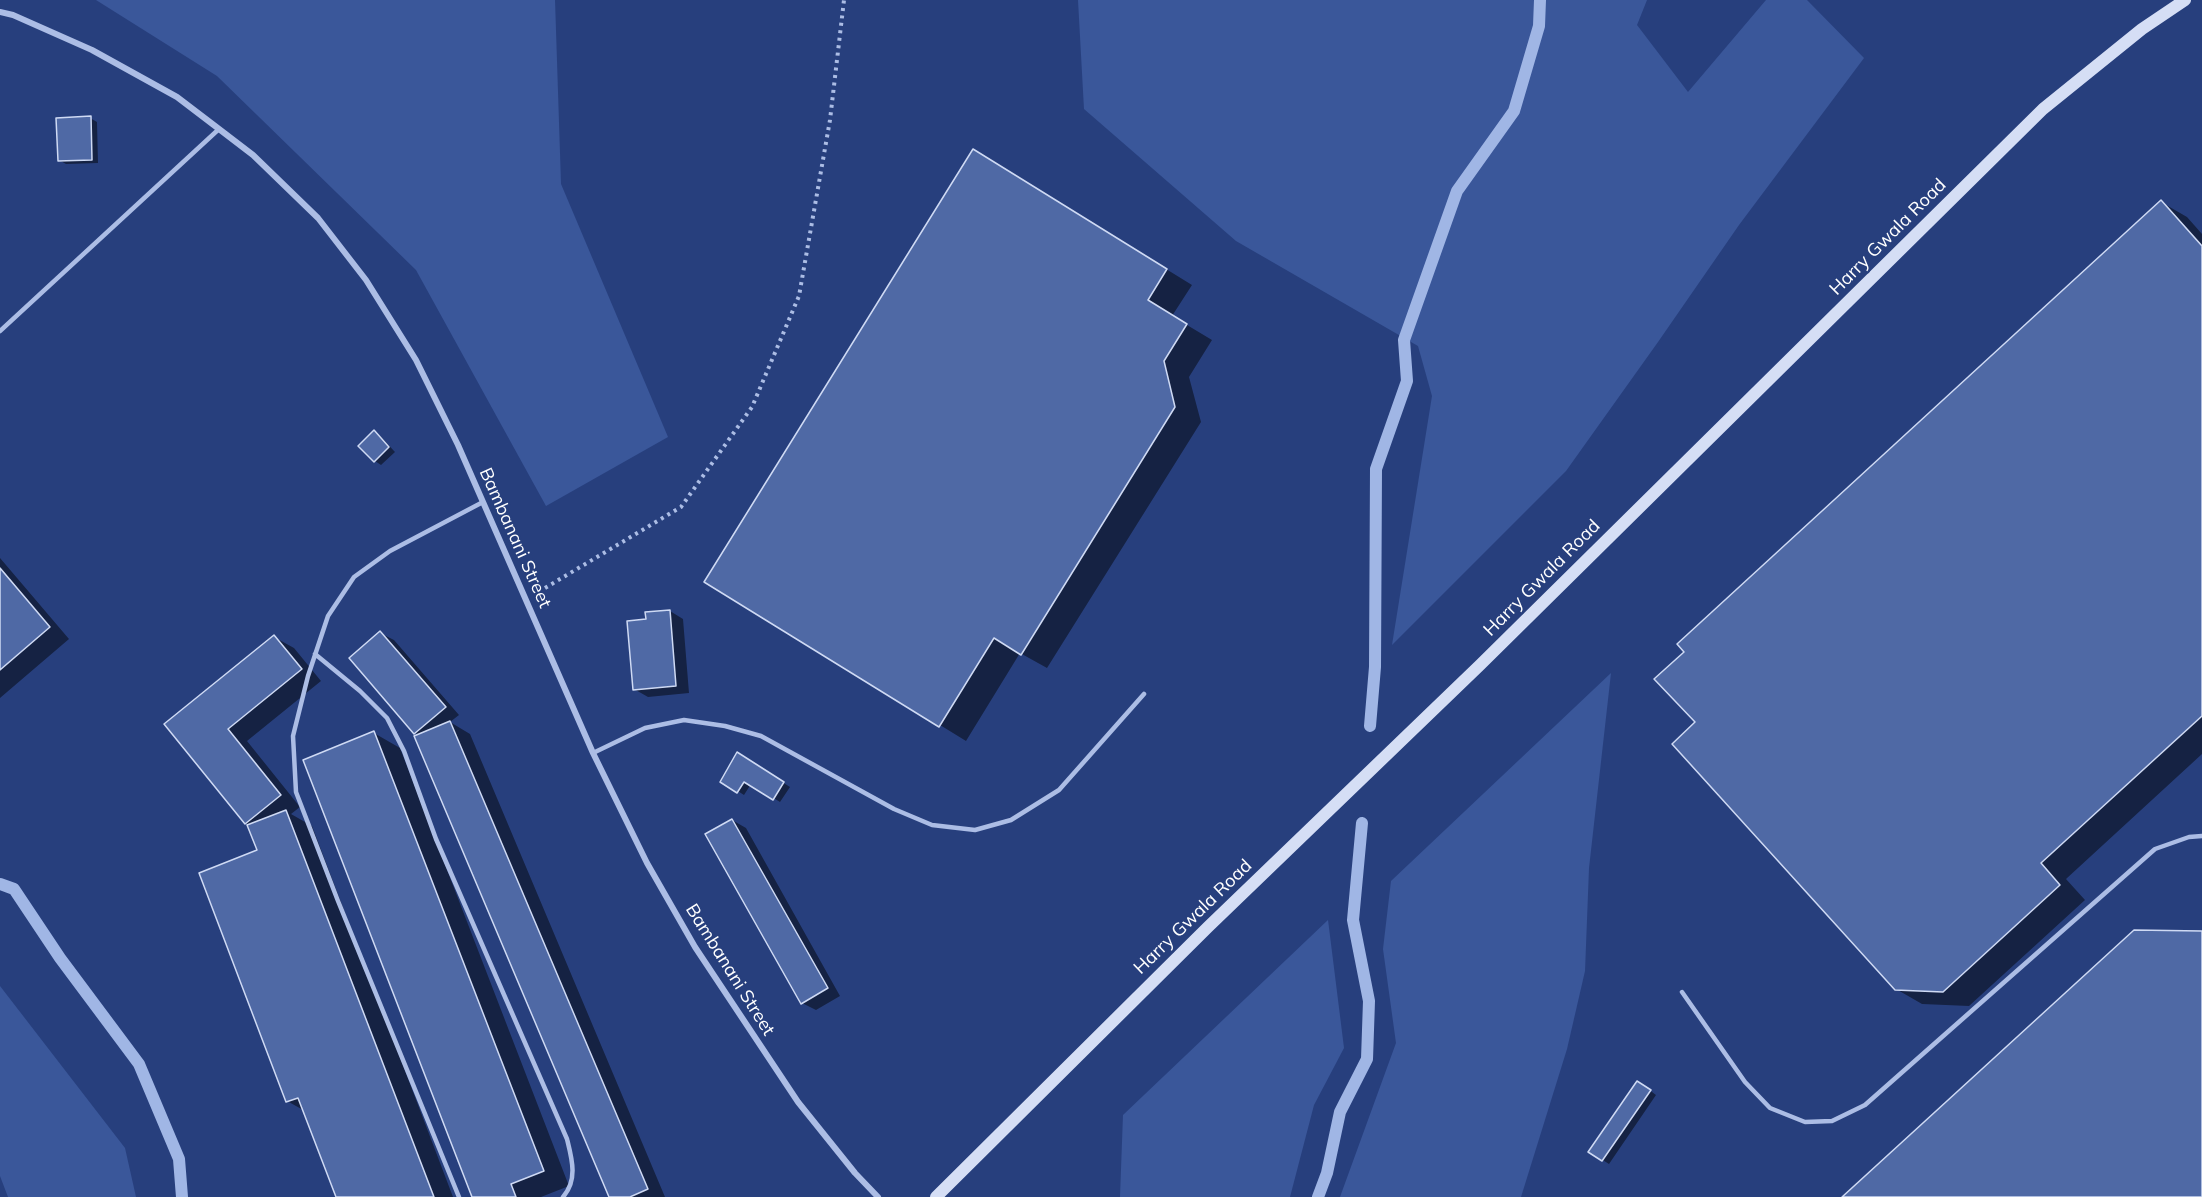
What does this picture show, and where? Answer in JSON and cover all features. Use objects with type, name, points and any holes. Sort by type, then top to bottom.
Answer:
[{"type":"main road","name":"Harry Gwala Road","points":[[936,1197],[1199,936],[1480,665],[2043,109],[2142,29],[2185,0]]},
{"type":"street","name":"Bambanani Street","points":[[0,12],[13,15],[92,50],[177,97],[253,154],[318,218],[366,280],[416,360],[458,445],[593,753],[647,863],[695,947],[798,1102],[855,1173],[878,1197]]},
{"type":"lane","points":[[0,331],[219,129]]},
{"type":"lane","points":[[459,1197],[296,792],[293,736],[315,654],[328,616],[354,577],[390,551],[483,502]]},
{"type":"lane","points":[[315,654],[360,691],[387,718],[404,751],[436,839],[567,1139],[574,1166],[568,1191],[563,1197]]},
{"type":"lane","points":[[593,753],[645,728],[684,720],[725,726],[761,736],[894,809],[932,825],[975,830],[1011,819],[1059,790],[1144,694]]},
{"type":"lane","points":[[1682,992],[1745,1082],[1770,1108],[1805,1122],[1832,1121],[1865,1105],[2156,849],[2189,837],[2202,836]]},
{"type":"path","points":[[526,600],[681,507],[752,407],[799,296],[830,120],[844,0]]},
{"type":"shaded area","points":[[96,0],[555,0],[561,184],[668,437],[546,506],[416,270],[217,76]]},
{"type":"shaded area","points":[[1078,0],[1647,0],[1637,25],[1688,92],[1766,0],[1807,0],[1864,58],[1739,225],[1566,471],[1392,645],[1432,396],[1418,346],[1236,241],[1084,109]]},
{"type":"shaded area","points":[[1611,673],[1589,868],[1585,971],[1567,1049],[1521,1197],[1340,1197],[1396,1043],[1383,949],[1391,881]]},
{"type":"shaded area","points":[[1328,920],[1344,1048],[1314,1105],[1290,1197],[1120,1197],[1123,1115]]},
{"type":"shaded area","points":[[0,986],[125,1148],[136,1197],[8,1197],[0,1176]]},
{"type":"building","points":[[91,116],[92,160],[58,161],[56,118]]},
{"type":"building","points":[[973,149],[1167,269],[1148,300],[1187,324],[1164,361],[1175,407],[1021,655],[994,638],[939,727],[704,582]]},
{"type":"building","points":[[2161,200],[2202,246],[2202,716],[2041,863],[2060,885],[1943,992],[1895,990],[1672,744],[1695,722],[1654,679],[1684,652],[1677,644]]},
{"type":"building","points":[[374,430],[389,447],[374,462],[358,446]]},
{"type":"building","points":[[0,568],[50,627],[0,670]]},
{"type":"building","points":[[670,610],[676,686],[633,690],[627,621],[646,619],[645,612]]},
{"type":"building","points":[[380,631],[446,707],[414,734],[349,658]]},
{"type":"building","points":[[274,635],[302,669],[228,729],[281,795],[245,824],[164,724]]},
{"type":"building","points":[[450,721],[648,1189],[630,1197],[609,1197],[414,736]]},
{"type":"building","points":[[374,731],[544,1171],[511,1184],[516,1197],[472,1197],[303,760]]},
{"type":"building","points":[[737,752],[784,782],[773,800],[744,782],[737,793],[720,782]]},
{"type":"building","points":[[286,810],[434,1197],[336,1197],[298,1098],[286,1102],[199,873],[257,850],[247,825]]},
{"type":"building","points":[[732,819],[828,988],[801,1004],[705,834]]},
{"type":"building","points":[[2134,930],[2202,931],[2202,1197],[1842,1197]]},
{"type":"building","points":[[1637,1081],[1651,1090],[1602,1161],[1588,1152]]},
{"type":"waterway","points":[[1370,726],[1375,667],[1376,469],[1407,381],[1404,340],[1457,191],[1514,111],[1539,26],[1540,0]]},
{"type":"waterway","points":[[1318,1197],[1327,1173],[1340,1112],[1367,1059],[1369,1001],[1353,920],[1362,823]]},
{"type":"waterway","points":[[0,884],[14,889],[60,958],[139,1064],[179,1159],[182,1197]]}]
